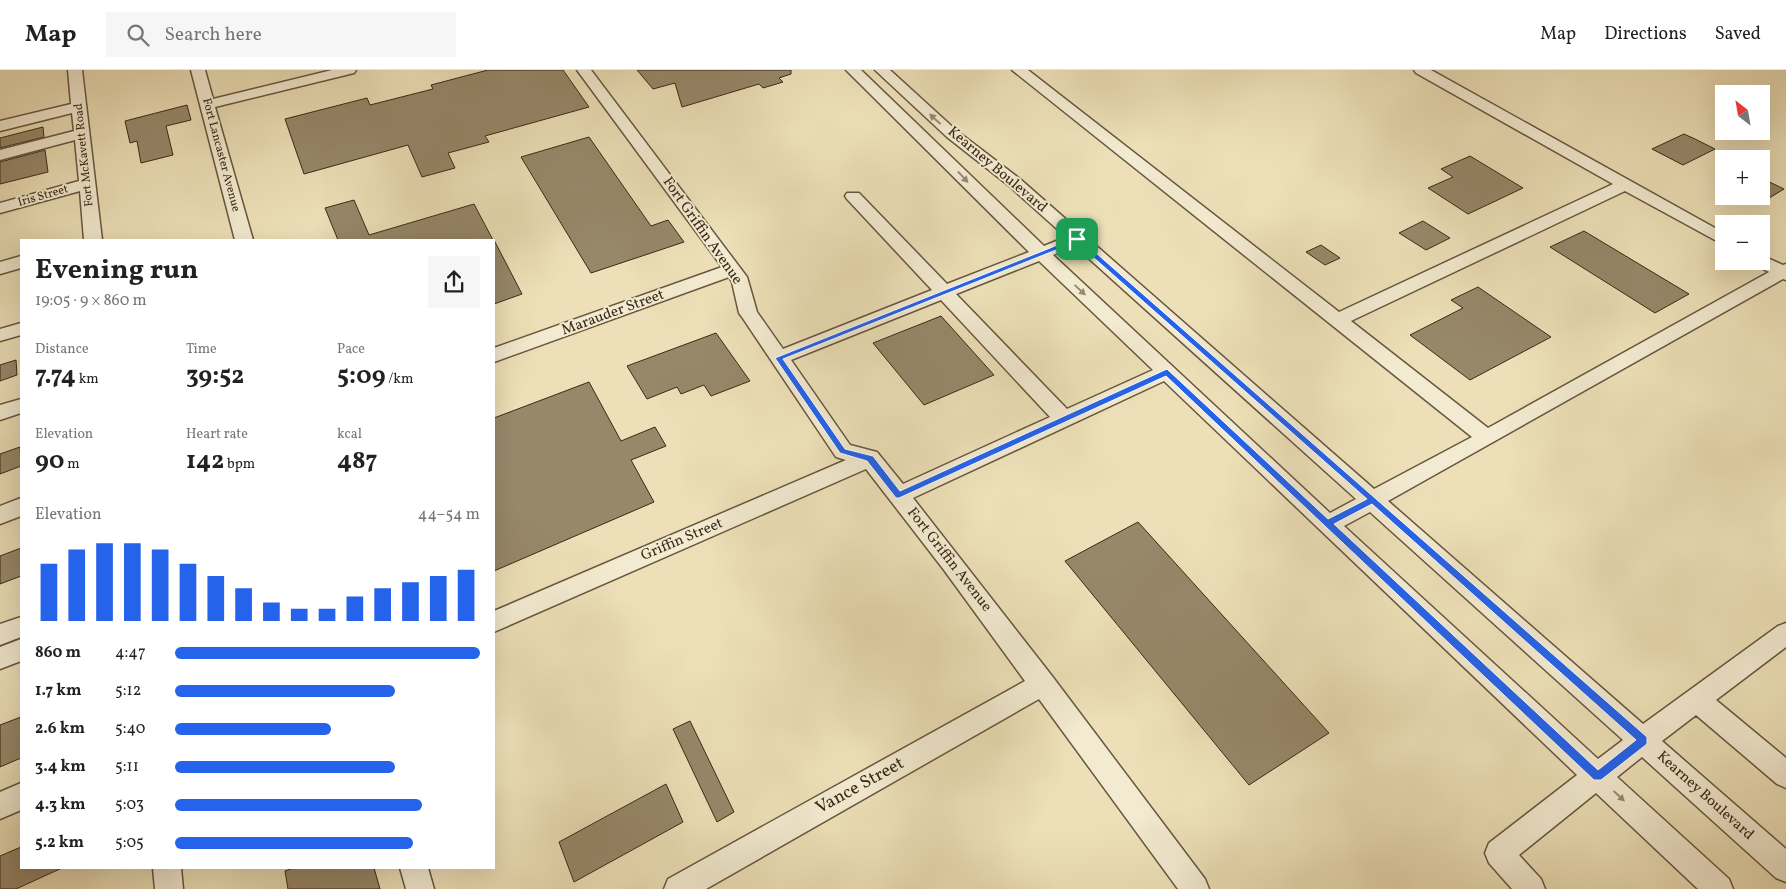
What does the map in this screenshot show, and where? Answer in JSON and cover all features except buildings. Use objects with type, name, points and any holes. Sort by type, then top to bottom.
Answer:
[{"type":"street","name":"Fort McKavett Road","points":[[75,70],[93,239]]},
{"type":"street","name":"Fort Lancaster Avenue","points":[[198,70],[244,239]]},
{"type":"street","points":[[207,104],[349,70]]},
{"type":"street","name":"Fort Griffin Avenue","points":[[584,70],[741,281],[748,313],[843,451],[870,458],[1042,684],[1194,889]]},
{"type":"street","name":"Kearney Boulevard","points":[[853,70],[1167,372],[1719,889]]},
{"type":"street","name":"Kearney Boulevard","points":[[882,70],[952,134],[1014,182],[1373,499],[1786,868]]},
{"type":"street","points":[[1019,70],[1487,438]]},
{"type":"street","points":[[1421,70],[1715,235]]},
{"type":"street","points":[[0,126],[78,107]]},
{"type":"street","points":[[0,155],[81,134]]},
{"type":"street","name":"Iris Street","points":[[0,208],[86,184]]},
{"type":"street","points":[[1337,320],[1625,185]]},
{"type":"street","points":[[853,196],[1065,420]]},
{"type":"street","points":[[778,358],[1077,239]]},
{"type":"street","points":[[0,268],[20,262]]},
{"type":"street","points":[[1770,265],[1785,272]]},
{"type":"street","name":"Marauder Street","points":[[495,355],[732,270]]},
{"type":"street","points":[[1328,524],[1785,272]]},
{"type":"street","points":[[0,335],[20,329]]},
{"type":"street","points":[[899,495],[1167,372]]},
{"type":"street","points":[[0,413],[20,406]]},
{"type":"street","name":"Griffin Street","points":[[495,622],[870,458]]},
{"type":"street","points":[[0,515],[20,507]]},
{"type":"street","points":[[0,635],[20,627]]},
{"type":"street","points":[[1531,889],[1499,853],[1643,740],[1786,633]]},
{"type":"street","points":[[0,658],[20,650]]},
{"type":"street","name":"Vance Street","points":[[678,889],[1042,684]]},
{"type":"street","points":[[1698,700],[1786,775]]},
{"type":"street","points":[[0,806],[20,796]]},
{"type":"street","points":[[414,869],[420,889]]},
{"type":"route","points":[[1077,239],[778,358],[843,451],[870,458],[899,495],[1167,372],[1328,524],[1373,499],[1643,740],[1597,776],[1328,524],[1373,499],[1077,239]]}]
